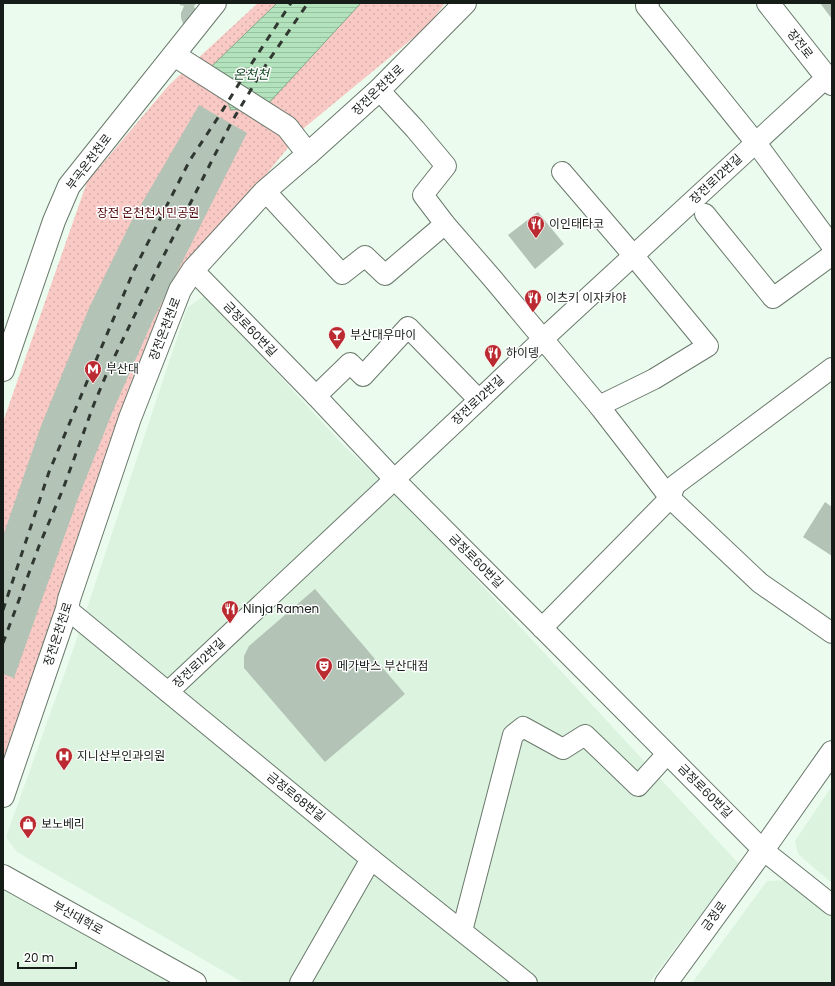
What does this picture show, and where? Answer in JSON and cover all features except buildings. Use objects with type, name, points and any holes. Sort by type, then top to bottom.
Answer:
[{"type":"main road","name":"부곡온천천로","points":[[3,370],[54,221],[69,186],[180,59],[215,3]]},
{"type":"main road","name":"장전온천천로","points":[[3,796],[130,418],[180,290],[193,270],[265,191],[379,90],[465,3]]},
{"type":"main road","name":"장전로","points":[[768,3],[829,81]]},
{"type":"main road","points":[[180,59],[287,127],[308,154]]},
{"type":"main road","name":"금정로","points":[[666,983],[832,752]]},
{"type":"main road","name":"부산대학로","points":[[3,876],[195,983]]},
{"type":"street","points":[[649,3],[646,6],[756,143],[832,246]]},
{"type":"street","name":"장전로12번길","points":[[168,692],[633,255],[756,143],[829,81]]},
{"type":"street","points":[[379,90],[446,166],[423,195],[445,224],[599,406],[670,498],[760,583],[832,633]]},
{"type":"street","points":[[562,172],[708,346],[654,379],[599,406]]},
{"type":"street","points":[[265,191],[342,274],[365,256],[385,275],[445,224]]},
{"type":"street","points":[[705,214],[773,298],[832,255]]},
{"type":"street","name":"금정로60번길","points":[[193,270],[316,396],[394,479],[763,850]]},
{"type":"street","points":[[316,396],[350,362],[363,376],[408,327],[479,400]]},
{"type":"street","points":[[542,628],[670,498],[675,485],[832,368]]},
{"type":"street","name":"금정로68번길","points":[[67,609],[370,859],[527,983]]},
{"type":"street","points":[[462,932],[513,735],[523,726],[563,749],[585,735],[638,786],[667,754]]},
{"type":"street","points":[[763,850],[832,905]]},
{"type":"street","points":[[300,983],[370,859]]},
{"type":"shaded area","points":[[205,295],[344,446],[405,502],[739,864],[649,983],[244,983],[17,852],[6,837],[74,647],[187,308]]},
{"type":"shaded area","points":[[832,786],[832,883],[798,854],[795,841]]},
{"type":"shaded area","points":[[787,880],[832,915],[832,983],[692,983],[767,881]]},
{"type":"shaded area","points":[[8,888],[178,983],[3,983],[3,889]]},
{"type":"green space","name":"장전 온천천시민공원","points":[[258,3],[445,3],[429,25],[304,128],[205,250],[3,775],[3,422],[87,182],[169,85]]},
{"type":"water","name":"온천천","points":[[277,3],[361,3],[266,106],[231,110],[212,66]]},
{"type":"railway","points":[[3,610],[49,472],[134,270],[190,160],[291,3]]},
{"type":"railway","points":[[3,643],[39,546],[63,489],[94,404],[109,368],[231,123],[267,63],[308,3]]},
{"type":"place","name":"이인태타코","points":[[536,239]]},
{"type":"place","name":"이츠키 이자카야","points":[[533,313]]},
{"type":"place","name":"부산대우마이","points":[[337,350]]},
{"type":"place","name":"하이뎅","points":[[493,368]]},
{"type":"place","name":"부산대","points":[[93,384]]},
{"type":"place","name":"Ninja Ramen","points":[[230,624]]},
{"type":"place","name":"메가박스 부산대점","points":[[324,681]]},
{"type":"place","name":"지니산부인과의원","points":[[64,771]]},
{"type":"place","name":"보노베리","points":[[28,839]]}]
